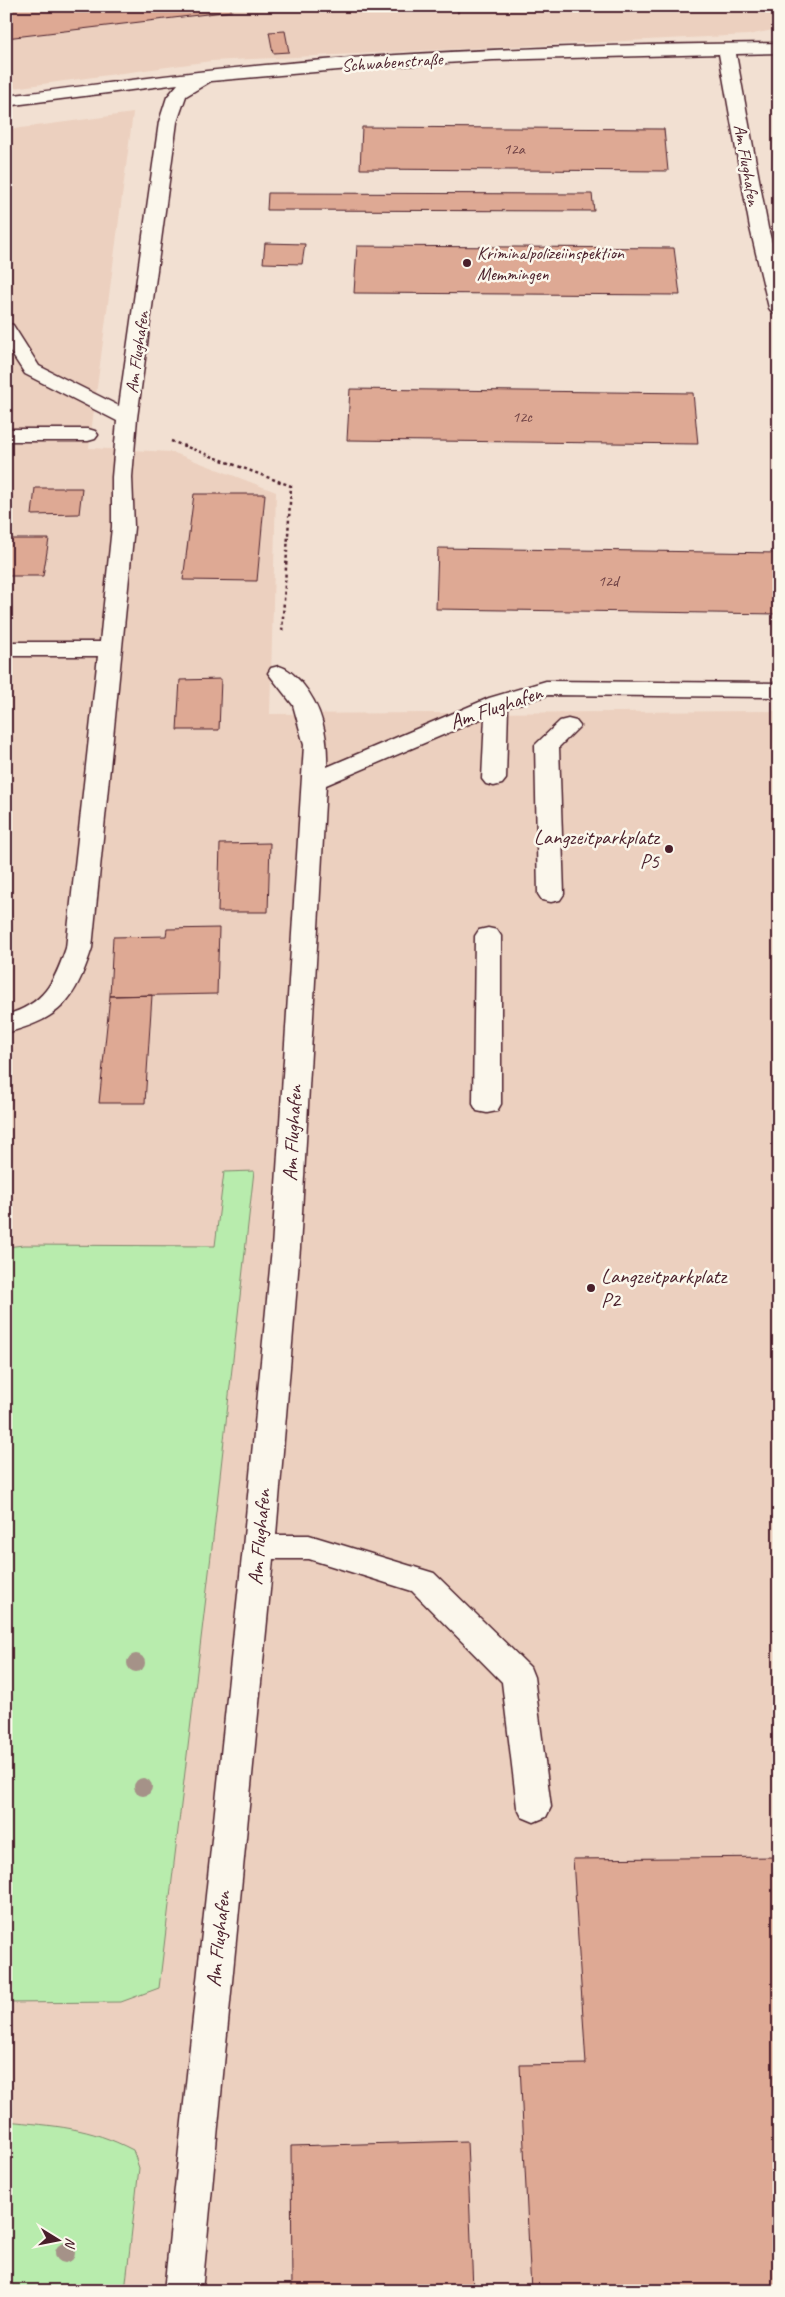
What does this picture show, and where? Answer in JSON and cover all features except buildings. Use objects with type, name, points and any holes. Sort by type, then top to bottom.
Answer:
[{"type":"street","name":"Schwabenstraße","points":[[6,101],[207,76],[427,59],[594,50],[779,48]]},
{"type":"street","name":"Am Flughafen","points":[[727,49],[759,228],[779,308]]},
{"type":"street","name":"Am Flughafen","points":[[6,1024],[35,1015],[53,999],[69,979],[79,948],[123,527],[122,477],[127,426],[171,108],[176,94],[188,85],[207,76]]},
{"type":"street","points":[[6,329],[14,354],[32,370],[127,426]]},
{"type":"street","points":[[6,436],[88,436]]},
{"type":"street","points":[[6,649],[111,649]]},
{"type":"street","name":"Am Flughafen","points":[[184,2291],[286,1248],[314,780],[316,745],[311,716],[298,692],[279,674]]},
{"type":"street","name":"Am Flughafen","points":[[314,780],[497,703],[546,688],[779,690]]},
{"type":"street","points":[[494,779],[497,703]]},
{"type":"street","points":[[551,894],[547,804],[547,745],[568,726]]},
{"type":"street","points":[[487,1104],[488,936]]},
{"type":"street","points":[[258,1547],[308,1547],[424,1582],[518,1677],[534,1807]]},
{"type":"path","points":[[127,426],[292,486],[281,638]]},
{"type":"shaded area","points":[[6,6],[779,6],[779,25],[773,30],[748,35],[211,61],[6,89]]},
{"type":"shaded area","points":[[133,113],[89,448],[172,452],[276,492],[270,714],[779,711],[779,2291],[6,2291],[6,130]]},
{"type":"green space","points":[[254,1171],[213,1539],[159,1988],[121,2002],[6,2003],[6,1247],[24,1245],[215,1246],[224,1172]]},
{"type":"green space","points":[[6,2121],[56,2126],[86,2132],[117,2142],[133,2150],[139,2168],[125,2291],[6,2291]]},
{"type":"place","name":"Kriminalpolizeiinspektion Memmingen","points":[[467,263]]},
{"type":"place","name":"Langzeitparkplatz P5","points":[[669,849]]},
{"type":"place","name":"Langzeitparkplatz P2","points":[[591,1288]]}]
